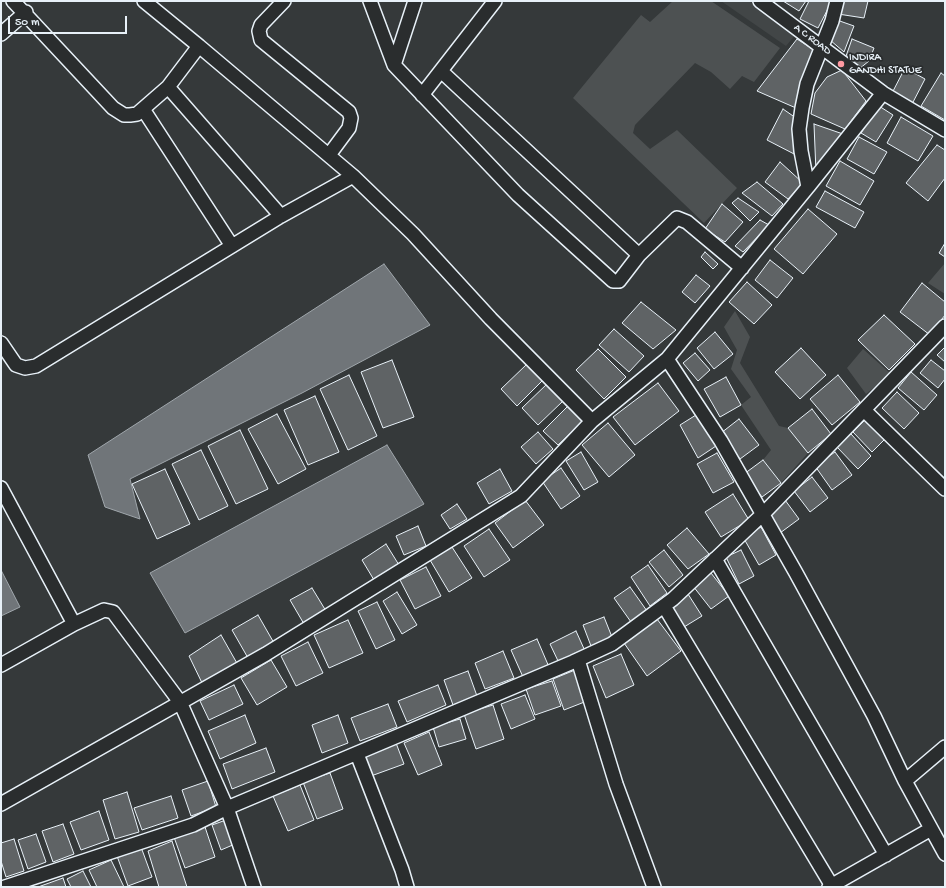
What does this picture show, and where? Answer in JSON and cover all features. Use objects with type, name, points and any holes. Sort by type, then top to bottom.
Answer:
[{"type":"street","points":[[13,1],[26,12],[113,108],[124,115],[137,114],[168,87],[199,46]]},
{"type":"street","points":[[144,1],[353,176],[413,234],[491,319],[592,421]]},
{"type":"street","points":[[284,1],[261,25],[259,31],[260,40],[348,112],[352,118],[348,128],[329,155]]},
{"type":"street","points":[[370,1],[394,65],[518,195],[610,279],[616,282],[619,281],[639,255],[677,218],[687,222],[742,268]]},
{"type":"street","points":[[394,65],[414,1]]},
{"type":"street","points":[[422,94],[495,1]]},
{"type":"street","name":"A C ROAD","points":[[760,1],[883,93],[945,130]]},
{"type":"street","points":[[808,187],[801,151],[800,129],[807,84],[822,47],[837,1]]},
{"type":"street","points":[[1,34],[26,12]]},
{"type":"street","points":[[441,71],[639,255]]},
{"type":"street","points":[[168,87],[281,216]]},
{"type":"street","points":[[1,804],[266,654],[521,496],[592,421],[667,359],[883,93]]},
{"type":"street","points":[[143,109],[232,246]]},
{"type":"street","points":[[1,343],[16,365],[25,368],[36,366],[281,216],[353,176]]},
{"type":"street","points":[[5,887],[193,825],[227,808],[578,660],[612,644],[664,606],[763,514],[944,328]]},
{"type":"street","points":[[667,359],[721,441],[763,514],[874,716],[905,781],[945,854]]},
{"type":"street","points":[[864,410],[945,489]]},
{"type":"street","points":[[1,488],[74,624]]},
{"type":"street","points":[[715,559],[886,855]]},
{"type":"street","points":[[664,606],[831,886],[931,829]]},
{"type":"street","points":[[1,665],[74,624],[104,610],[112,612],[180,702],[227,808],[254,887]]},
{"type":"street","points":[[578,660],[616,784],[654,887]]},
{"type":"street","points":[[905,781],[945,747]]},
{"type":"street","points":[[357,754],[402,870],[407,887]]},
{"type":"shaded area","points":[[673,1],[711,1],[780,48],[754,82],[742,76],[730,89],[711,72],[695,63],[635,125],[633,133],[650,149],[677,130],[737,188],[704,223],[573,98],[641,15],[650,22]]},
{"type":"shaded area","points":[[721,1],[749,1],[796,34],[786,46]]},
{"type":"shaded area","points":[[945,263],[945,294],[928,283]]},
{"type":"shaded area","points":[[384,264],[430,325],[302,393],[130,479],[140,519],[105,507],[88,455]]},
{"type":"shaded area","points":[[735,311],[750,337],[740,363],[779,426],[788,428],[808,453],[781,483],[763,460],[771,450],[741,405],[751,397],[731,369],[737,350],[724,327]]},
{"type":"shaded area","points":[[863,349],[891,374],[866,394],[847,368]]},
{"type":"shaded area","points":[[387,445],[424,504],[185,633],[150,573]]},
{"type":"shaded area","points":[[1,570],[20,607],[1,616]]},
{"type":"building","points":[[783,1],[806,1],[799,11]]},
{"type":"building","points":[[809,1],[832,1],[818,28],[800,19]]},
{"type":"building","points":[[842,1],[868,1],[864,18],[838,14]]},
{"type":"building","points":[[834,19],[854,26],[844,52],[830,40]]},
{"type":"building","points":[[797,39],[814,50],[796,108],[757,91]]},
{"type":"building","points":[[852,39],[874,48],[869,61],[859,69],[845,59]]},
{"type":"building","points":[[905,68],[925,79],[911,106],[891,95]]},
{"type":"building","points":[[842,70],[866,101],[845,129],[811,114],[815,93],[827,77]]},
{"type":"building","points":[[941,73],[945,76],[945,120],[921,106]]},
{"type":"building","points":[[879,106],[893,115],[876,142],[861,133]]},
{"type":"building","points":[[783,109],[796,118],[798,156],[767,140]]},
{"type":"building","points":[[901,117],[933,136],[918,161],[887,143]]},
{"type":"building","points":[[814,124],[843,134],[816,172]]},
{"type":"building","points":[[859,137],[887,152],[874,174],[847,159]]},
{"type":"building","points":[[937,145],[945,150],[945,178],[928,201],[906,183]]},
{"type":"building","points":[[840,161],[874,181],[860,205],[826,186]]},
{"type":"building","points":[[780,162],[803,183],[788,199],[765,182]]},
{"type":"building","points":[[757,182],[783,204],[772,216],[742,193]]},
{"type":"building","points":[[825,191],[864,212],[855,228],[816,207]]},
{"type":"building","points":[[738,198],[759,212],[750,221],[732,203]]},
{"type":"building","points":[[722,204],[743,222],[725,242],[705,229]]},
{"type":"building","points":[[808,209],[837,234],[803,274],[774,249]]},
{"type":"building","points":[[760,220],[769,225],[743,252],[735,246]]},
{"type":"building","points":[[945,243],[945,257],[939,253]]},
{"type":"building","points":[[705,252],[718,264],[713,269],[701,257]]},
{"type":"building","points":[[770,260],[793,278],[777,298],[755,280]]},
{"type":"building","points":[[696,275],[710,286],[695,303],[682,292]]},
{"type":"building","points":[[747,282],[772,305],[754,324],[729,302]]},
{"type":"building","points":[[922,283],[945,302],[945,315],[930,335],[900,312]]},
{"type":"building","points":[[641,302],[676,330],[653,349],[622,323]]},
{"type":"building","points":[[884,315],[915,344],[889,370],[858,340]]},
{"type":"building","points":[[614,329],[644,356],[629,372],[599,345]]},
{"type":"building","points":[[715,332],[733,354],[714,369],[697,348]]},
{"type":"building","points":[[945,347],[945,362],[937,355]]},
{"type":"building","points":[[801,348],[826,375],[800,399],[775,372]]},
{"type":"building","points":[[598,349],[626,377],[604,399],[576,370]]},
{"type":"building","points":[[695,353],[710,370],[698,381],[683,363]]},
{"type":"building","points":[[392,360],[414,417],[383,428],[361,372]]},
{"type":"building","points":[[931,360],[945,371],[945,379],[938,388],[920,373]]},
{"type":"building","points":[[526,365],[542,381],[517,406],[501,389]]},
{"type":"building","points":[[911,372],[937,395],[924,410],[898,388]]},
{"type":"building","points":[[349,375],[377,436],[348,450],[320,389]]},
{"type":"building","points":[[838,375],[860,402],[832,425],[810,399]]},
{"type":"building","points":[[726,377],[741,405],[720,417],[704,389]]},
{"type":"building","points":[[658,383],[679,411],[635,445],[613,417]]},
{"type":"building","points":[[547,384],[563,401],[538,425],[522,408]]},
{"type":"building","points":[[897,392],[919,413],[904,429],[882,408]]},
{"type":"building","points":[[315,396],[339,452],[308,465],[284,410]]},
{"type":"building","points":[[569,405],[584,420],[558,445],[543,431]]},
{"type":"building","points":[[812,409],[831,434],[808,453],[788,428]]},
{"type":"building","points":[[277,414],[306,469],[278,484],[248,429]]},
{"type":"building","points":[[696,415],[716,446],[698,458],[680,425]]},
{"type":"building","points":[[868,417],[887,437],[872,452],[853,432]]},
{"type":"building","points":[[739,419],[759,445],[740,459],[721,433]]},
{"type":"building","points":[[608,423],[635,455],[609,477],[582,445]]},
{"type":"building","points":[[240,430],[268,489],[236,504],[208,446]]},
{"type":"building","points":[[538,432],[553,449],[536,464],[521,447]]},
{"type":"building","points":[[851,434],[871,456],[858,469],[837,447]]},
{"type":"building","points":[[201,450],[228,506],[199,520],[172,464]]},
{"type":"building","points":[[581,452],[598,482],[584,490],[566,461]]},
{"type":"building","points":[[835,452],[852,475],[832,490],[815,466]]},
{"type":"building","points":[[717,453],[734,482],[713,493],[697,464]]},
{"type":"building","points":[[763,460],[781,483],[762,497],[744,474]]},
{"type":"building","points":[[561,468],[580,496],[561,509],[542,481]]},
{"type":"building","points":[[165,469],[190,524],[157,539],[132,484]]},
{"type":"building","points":[[500,469],[512,491],[489,504],[477,483]]},
{"type":"building","points":[[812,477],[828,498],[810,512],[794,491]]},
{"type":"building","points":[[733,494],[749,520],[721,537],[705,512]]},
{"type":"building","points":[[525,500],[544,525],[513,548],[495,523]]},
{"type":"building","points":[[785,500],[799,519],[780,533],[766,514]]},
{"type":"building","points":[[457,504],[467,519],[450,529],[441,515]]},
{"type":"building","points":[[418,526],[426,546],[404,555],[396,536]]},
{"type":"building","points":[[761,527],[776,555],[759,565],[743,537]]},
{"type":"building","points":[[687,528],[709,554],[688,569],[667,545]]},
{"type":"building","points":[[489,529],[510,560],[484,577],[464,546]]},
{"type":"building","points":[[386,544],[399,565],[374,580],[362,560]]},
{"type":"building","points":[[452,547],[472,578],[449,592],[430,560]]},
{"type":"building","points":[[664,550],[683,575],[669,587],[649,562]]},
{"type":"building","points":[[741,550],[754,576],[739,584],[726,557]]},
{"type":"building","points":[[648,565],[667,593],[650,606],[631,577]]},
{"type":"building","points":[[426,567],[441,596],[415,609],[400,580]]},
{"type":"building","points":[[711,573],[729,596],[711,609],[693,586]]},
{"type":"building","points":[[630,587],[647,611],[631,622],[614,598]]},
{"type":"building","points":[[312,588],[326,611],[304,624],[290,600]]},
{"type":"building","points":[[397,592],[417,625],[402,634],[383,601]]},
{"type":"building","points":[[688,594],[702,616],[684,627],[670,606]]},
{"type":"building","points":[[377,602],[395,640],[376,649],[358,611]]},
{"type":"building","points":[[258,615],[274,643],[248,658],[232,630]]},
{"type":"building","points":[[604,617],[612,637],[591,646],[583,625]]},
{"type":"building","points":[[657,619],[681,651],[647,676],[624,643]]},
{"type":"building","points":[[348,620],[363,653],[329,668],[314,635]]},
{"type":"building","points":[[576,631],[585,651],[559,663],[550,644]]},
{"type":"building","points":[[221,635],[238,665],[204,687],[189,656]]},
{"type":"building","points":[[537,639],[549,667],[523,677],[511,650]]},
{"type":"building","points":[[308,642],[323,673],[296,686],[281,656]]},
{"type":"building","points":[[503,651],[514,678],[485,689],[475,663]]},
{"type":"building","points":[[621,654],[634,685],[606,698],[593,666]]},
{"type":"building","points":[[271,660],[287,687],[257,705],[241,678]]},
{"type":"building","points":[[575,670],[587,701],[564,710],[553,679]]},
{"type":"building","points":[[468,671],[477,696],[453,705],[444,680]]},
{"type":"building","points":[[552,681],[561,706],[535,715],[526,689]]},
{"type":"building","points":[[234,685],[243,704],[209,720],[200,701]]},
{"type":"building","points":[[438,685],[446,705],[407,722],[398,701]]},
{"type":"building","points":[[525,695],[535,719],[511,729],[501,704]]},
{"type":"building","points":[[388,704],[397,727],[360,741],[351,718]]},
{"type":"building","points":[[493,705],[504,739],[476,749],[464,714]]},
{"type":"building","points":[[245,715],[256,743],[220,759],[208,731]]},
{"type":"building","points":[[338,715],[348,743],[322,753],[312,725]]},
{"type":"building","points":[[460,719],[466,739],[439,747],[433,727]]},
{"type":"building","points":[[429,732],[442,765],[418,775],[404,743]]},
{"type":"building","points":[[396,743],[404,764],[371,776],[363,755]]},
{"type":"building","points":[[266,748],[275,772],[232,789],[223,764]]},
{"type":"building","points":[[330,773],[343,809],[317,819],[303,782]]},
{"type":"building","points":[[208,781],[216,807],[191,816],[182,790]]},
{"type":"building","points":[[300,785],[314,820],[288,831],[273,796]]},
{"type":"building","points":[[127,792],[139,832],[115,839],[103,800]]},
{"type":"building","points":[[171,796],[178,818],[142,830],[134,808]]},
{"type":"building","points":[[99,811],[109,840],[81,850],[70,822]]},
{"type":"building","points":[[226,820],[235,844],[221,850],[212,825]]},
{"type":"building","points":[[63,824],[74,854],[53,862],[42,831]]},
{"type":"building","points":[[205,827],[215,857],[185,868],[174,837]]},
{"type":"building","points":[[36,834],[46,862],[28,869],[18,840]]},
{"type":"building","points":[[14,839],[24,871],[6,877],[1,861],[1,843]]},
{"type":"building","points":[[172,841],[187,887],[159,887],[148,851]]},
{"type":"building","points":[[141,847],[152,877],[128,886],[117,856]]},
{"type":"building","points":[[111,860],[124,887],[97,887],[89,870]]},
{"type":"building","points":[[83,871],[91,887],[71,887],[67,879]]},
{"type":"building","points":[[63,878],[66,887],[38,887]]},
{"type":"place","name":"INDIRA GANDHI STATUE","points":[[841,64]]}]
